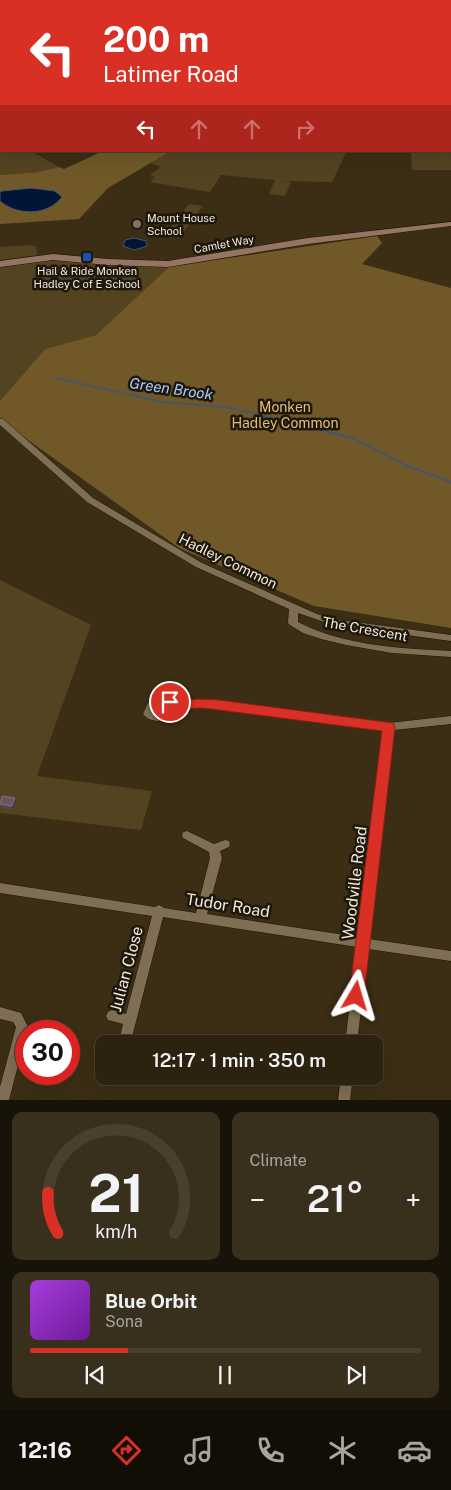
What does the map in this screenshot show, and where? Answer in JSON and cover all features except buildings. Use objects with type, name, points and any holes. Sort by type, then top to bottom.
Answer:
[{"type":"street","name":"Camlet Way","points":[[0,264],[53,257],[108,262],[168,264],[308,241],[451,224]]},
{"type":"street","name":"Hadley Common","points":[[0,421],[90,500],[199,565],[294,608],[333,622],[451,638]]},
{"type":"street","name":"The Crescent","points":[[294,608],[293,623],[303,630],[321,636],[407,651],[451,654]]},
{"type":"street","points":[[181,706],[198,704],[219,705],[389,727],[451,720]]},
{"type":"street","name":"Woodville Road","points":[[352,1035],[389,727]]},
{"type":"street","points":[[187,834],[219,847],[201,917]]},
{"type":"street","name":"Tudor Road","points":[[0,888],[159,910],[451,956]]},
{"type":"street","name":"Julian Close","points":[[126,1035],[159,910]]},
{"type":"street","points":[[0,1013],[16,1017],[22,1027],[3,1100]]},
{"type":"street","points":[[112,1016],[129,1020]]},
{"type":"street","points":[[344,1100],[346,1085]]},
{"type":"shaded area","points":[[0,152],[33,152],[59,167],[38,172],[0,175]]},
{"type":"shaded area","points":[[167,152],[347,152],[332,182],[279,181],[291,182],[285,196],[269,194],[275,180],[221,175],[210,192],[150,182],[155,177],[150,175],[161,167],[150,163]]},
{"type":"shaded area","points":[[411,152],[451,152],[451,170],[412,170]]},
{"type":"shaded area","points":[[189,204],[203,206],[179,238],[165,235]]},
{"type":"shaded area","points":[[31,245],[36,247],[37,255],[0,260],[0,247]]},
{"type":"shaded area","points":[[43,259],[169,267],[96,335],[45,349],[0,401],[0,265]]},
{"type":"shaded area","points":[[0,580],[91,625],[37,776],[152,791],[141,830],[0,813]]},
{"type":"green space","points":[[101,152],[167,152],[108,188],[79,219],[0,224],[0,201],[19,210],[32,212],[2,191],[0,192],[0,175],[38,172],[59,167],[64,169]]},
{"type":"green space","name":"Monken Hadley Common","points":[[377,236],[382,243],[362,264],[451,288],[451,628],[314,606],[179,548],[0,420],[0,401],[45,349],[96,335],[169,267]]},
{"type":"water","points":[[31,188],[55,191],[62,197],[49,208],[32,212],[15,209],[0,201],[0,192],[2,191]]},
{"type":"water","points":[[134,238],[146,241],[147,246],[134,250],[123,246],[125,240]]},
{"type":"waterway","name":"Green Brook","points":[[56,378],[162,402],[225,407],[264,416]]},
{"type":"waterway","name":"Green Brook","points":[[258,415],[353,438],[407,466],[451,482]]},
{"type":"place","name":"Mount House School","points":[[137,224]]},
{"type":"place","name":"Hail & Ride Monken Hadley C of E School","points":[[87,257]]},
{"type":"route","points":[[170,702],[181,706],[198,704],[219,705],[389,727],[356,996]]}]
